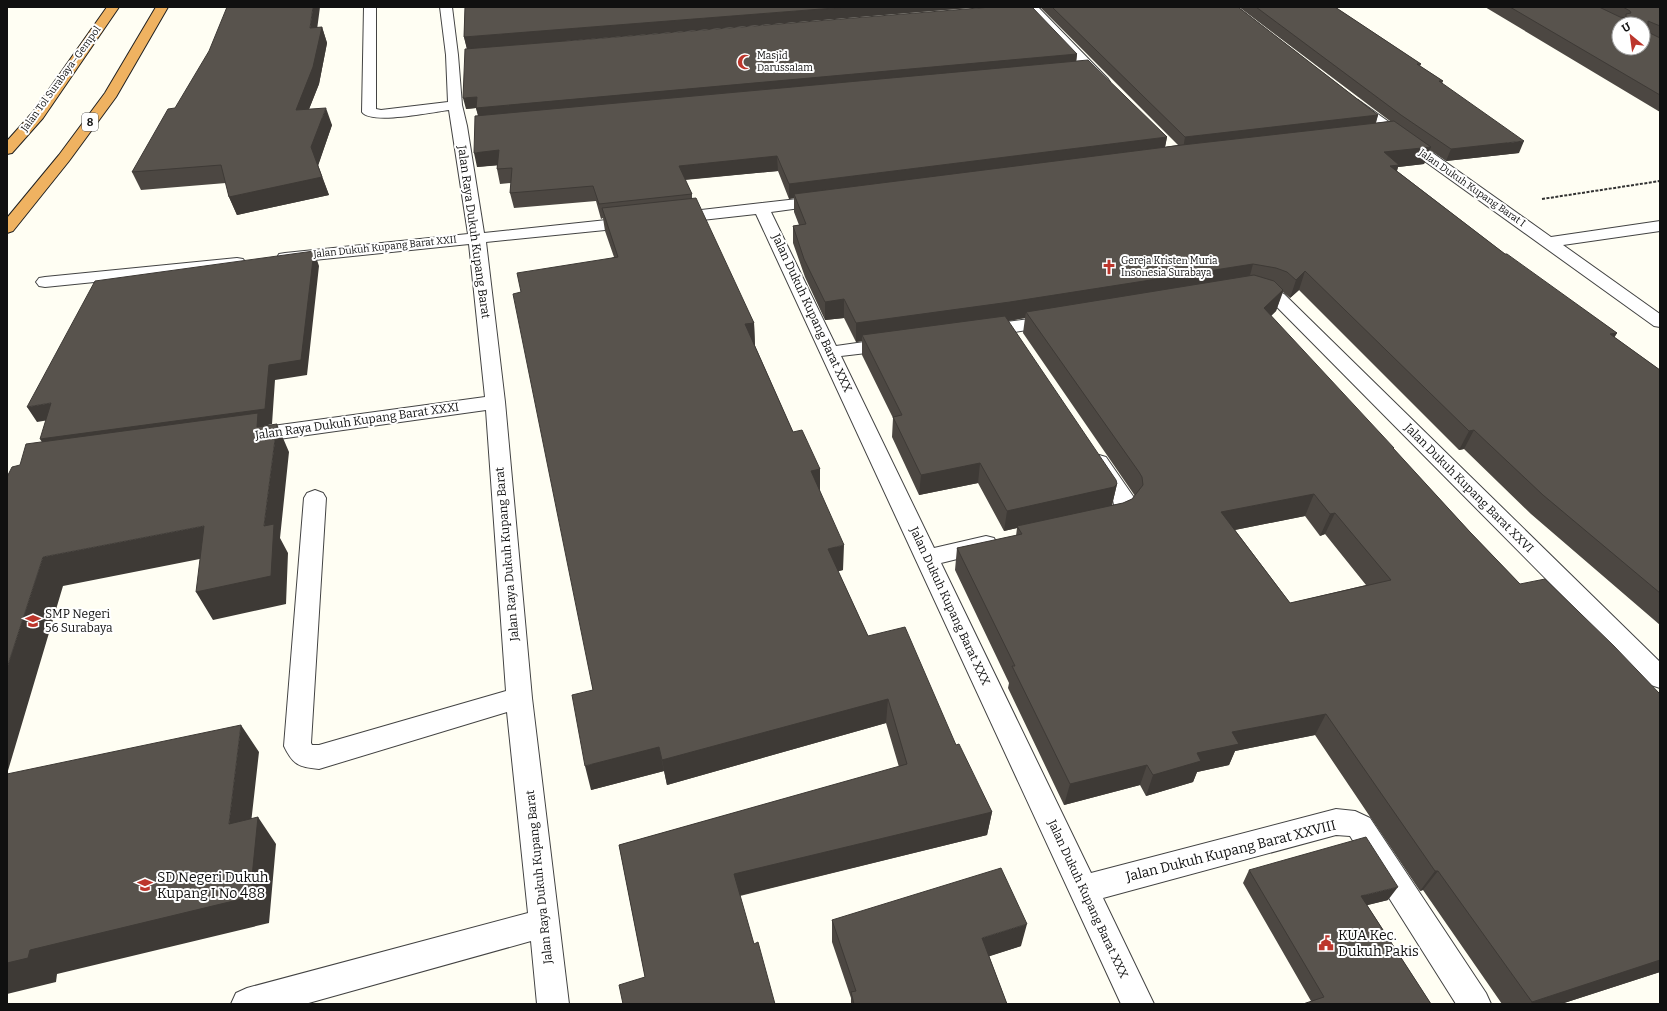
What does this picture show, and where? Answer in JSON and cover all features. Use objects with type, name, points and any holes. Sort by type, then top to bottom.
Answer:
[{"type":"highway","name":"Jalan Tol Surabaya–Gempol","points":[[7,150],[38,115],[113,7]]},
{"type":"highway","name":"8","points":[[7,228],[64,158],[111,94],[162,7]]},
{"type":"street","points":[[370,7],[369,112],[463,118]]},
{"type":"street","name":"Jalan Raya Dukuh Kupang Barat","points":[[446,7],[452,55],[463,118],[495,402],[519,698],[553,1004]]},
{"type":"street","points":[[1017,9],[1031,7],[1111,90]]},
{"type":"street","points":[[452,55],[466,54]]},
{"type":"street","points":[[1073,69],[1089,68]]},
{"type":"street","name":"Jalan Dukuh Kupang Barat I","points":[[1342,94],[1391,131],[1660,322]]},
{"type":"street","points":[[1371,134],[1391,131]]},
{"type":"street","points":[[661,219],[762,209],[841,199]]},
{"type":"street","name":"Jalan Dukuh Kupang Barat XXX","points":[[762,209],[1138,1004]]},
{"type":"street","name":"Jalan Dukuh Kupang Barat XXII","points":[[273,259],[646,221]]},
{"type":"street","points":[[1548,242],[1660,226]]},
{"type":"street","points":[[45,282],[250,261]]},
{"type":"street","name":"Jalan Dukuh Kupang Barat XXVI","points":[[1240,290],[1261,290],[1278,298],[1660,678]]},
{"type":"street","points":[[962,334],[1070,318]]},
{"type":"street","points":[[1008,328],[1022,348]]},
{"type":"street","points":[[830,352],[908,342]]},
{"type":"street","name":"Jalan Raya Dukuh Kupang Barat XXXI","points":[[235,438],[495,402]]},
{"type":"street","points":[[1087,522],[1117,515],[1125,507],[1124,499],[1088,446]]},
{"type":"street","points":[[315,498],[297,746],[305,756],[319,757],[519,698]]},
{"type":"street","points":[[927,558],[1003,541]]},
{"type":"street","name":"Jalan Dukuh Kupang Barat XXVIII","points":[[1083,888],[1336,822],[1355,824],[1360,827],[1475,1004]]},
{"type":"street","points":[[246,1004],[308,996],[544,923]]},
{"type":"path","points":[[1498,206],[1660,181]]},
{"type":"building","points":[[227,7],[313,7],[310,28],[322,27],[313,67],[296,110],[326,108],[311,147],[322,177],[229,197],[221,165],[132,172],[168,109],[175,108],[209,51]]},
{"type":"building","points":[[465,7],[847,7],[464,37]]},
{"type":"building","points":[[991,7],[1032,7],[1077,54],[476,108],[477,97],[463,98],[465,49]]},
{"type":"building","points":[[1052,7],[1238,7],[1378,115],[1185,137]]},
{"type":"building","points":[[1256,7],[1335,7],[1421,64],[1417,64],[1443,81],[1439,81],[1524,141],[1451,149],[1401,115]]},
{"type":"building","points":[[1510,7],[1599,7],[1618,16],[1611,16],[1611,56],[1651,56],[1651,34],[1660,38],[1660,95]]},
{"type":"building","points":[[1623,7],[1660,7],[1660,26],[1651,22],[1651,16],[1626,16],[1626,14],[1631,13]]},
{"type":"building","points":[[1088,60],[1167,137],[789,184],[777,156],[679,166],[692,194],[599,204],[593,186],[510,193],[512,168],[497,169],[499,150],[474,153],[475,116]]},
{"type":"building","points":[[1394,121],[1431,147],[1384,152],[1399,165],[1390,166],[1505,254],[1617,333],[1610,334],[1660,370],[1660,593],[1543,495],[1474,430],[1469,431],[1305,271],[1296,280],[1287,272],[1276,268],[1253,264],[1010,302],[856,323],[844,299],[825,302],[804,259],[793,226],[806,224],[794,194],[1182,145]]},
{"type":"building","points":[[696,198],[754,323],[745,324],[793,432],[802,430],[820,469],[811,471],[844,545],[828,549],[868,636],[905,627],[956,745],[959,744],[992,812],[734,874],[754,944],[758,942],[775,1004],[623,1004],[619,985],[645,977],[619,845],[907,764],[888,699],[662,760],[659,747],[585,766],[572,695],[593,690],[513,294],[521,292],[517,273],[618,257],[602,208]]},
{"type":"building","points":[[314,251],[301,360],[269,365],[265,409],[40,439],[51,403],[27,407],[95,281]]},
{"type":"building","points":[[1254,275],[1274,281],[1283,290],[1264,308],[1470,532],[1520,584],[1545,579],[1614,646],[1660,694],[1660,960],[1532,1002],[1438,871],[1435,871],[1326,714],[1232,732],[1239,744],[1197,753],[1201,761],[1153,775],[1147,765],[1070,784],[1012,666],[1015,666],[957,548],[1022,534],[1017,526],[1123,503],[1132,499],[1143,485],[1142,477],[1139,472],[1026,312]],"holes":[[[1314,494],[1330,514],[1335,513],[1391,580],[1290,603],[1221,512]]]},
{"type":"building","points":[[1005,316],[1116,480],[1117,484],[1114,487],[1007,511],[980,463],[921,475],[893,417],[902,415],[862,335]]},
{"type":"building","points":[[258,413],[257,427],[277,424],[264,526],[274,524],[271,576],[196,592],[204,526],[43,557],[7,668],[7,477],[12,467],[20,465],[26,444]]},
{"type":"building","name":"SD Negeri Dukuh Kupang I No 488","points":[[241,725],[229,824],[258,817],[250,897],[30,950],[28,958],[7,963],[7,774]]},
{"type":"building","name":"KUA Kec. Dukuh Pakis","points":[[1366,837],[1398,887],[1361,896],[1431,1004],[1303,1004],[1324,997],[1249,870]]},
{"type":"building","points":[[1001,868],[1027,924],[982,938],[1007,1004],[854,1004],[851,992],[856,991],[832,920]]},
{"type":"place","name":"Masjid Darussalam","points":[[745,62]]},
{"type":"place","name":"Gereja Kristen Muria Insonesia Surabaya","points":[[1109,267]]},
{"type":"place","name":"SMP Negeri 56 Surabaya","points":[[33,621]]},
{"type":"place","name":"SD Negeri Dukuh Kupang I No 488","points":[[145,885]]},
{"type":"place","name":"KUA Kec. Dukuh Pakis","points":[[1326,943]]}]
